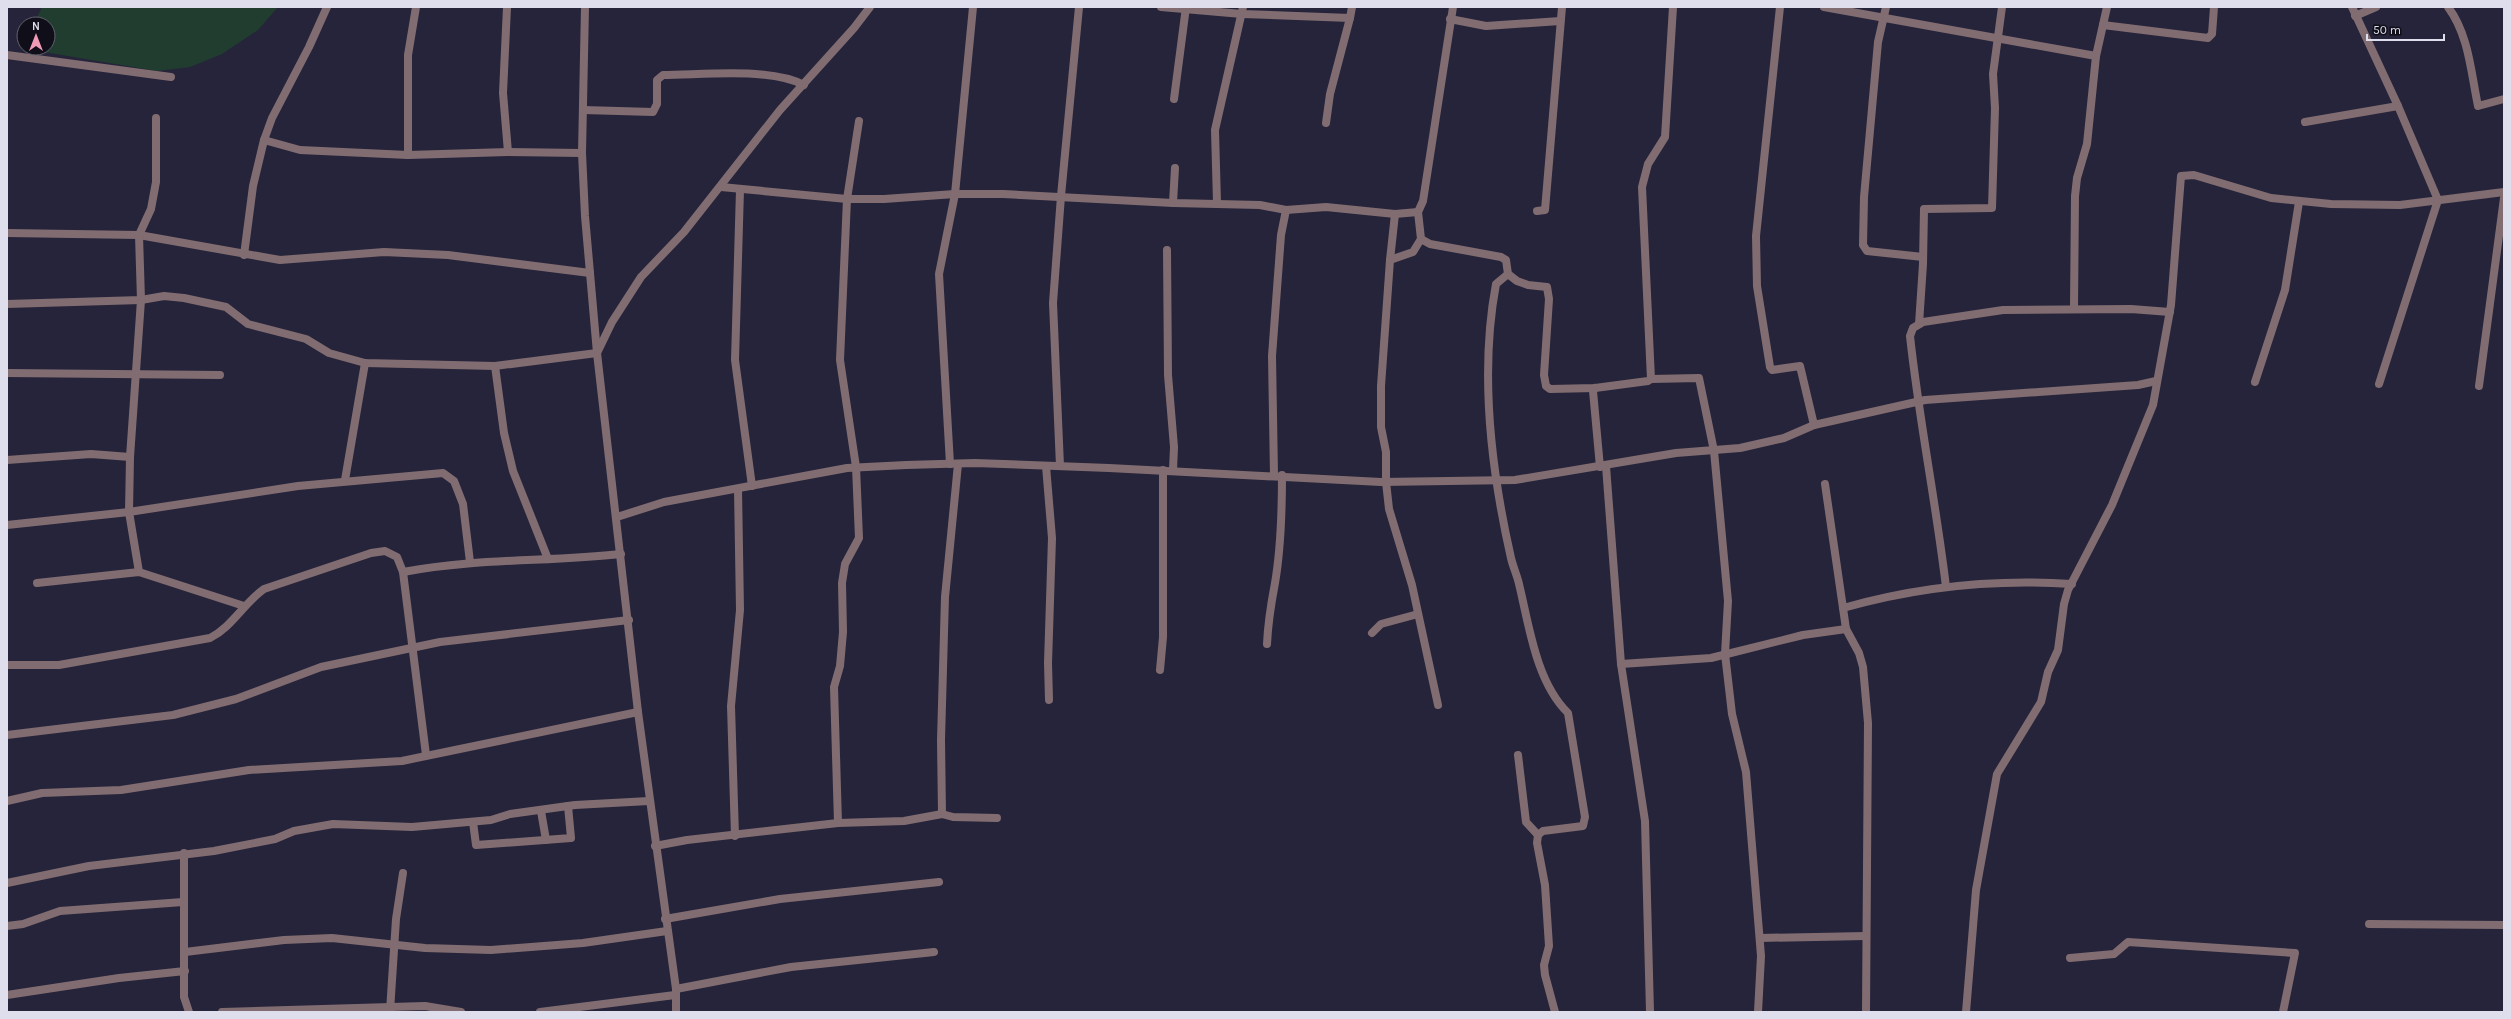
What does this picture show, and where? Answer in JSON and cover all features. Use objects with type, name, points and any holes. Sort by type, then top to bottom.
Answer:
[{"type":"street","points":[[244,255],[253,186],[264,140],[272,118],[309,47],[327,7]]},
{"type":"street","points":[[408,155],[408,55],[416,7]]},
{"type":"street","points":[[507,7],[503,93],[508,152]]},
{"type":"street","points":[[585,7],[582,153],[597,353],[649,801],[676,992],[676,1012]]},
{"type":"street","points":[[597,353],[612,322],[640,277],[684,232],[721,188],[780,110],[804,85],[870,7]]},
{"type":"street","points":[[942,814],[942,665],[945,584],[949,538],[956,505],[940,274],[955,194],[973,7]]},
{"type":"street","points":[[1060,466],[1053,303],[1061,196],[1079,7]]},
{"type":"street","points":[[1161,7],[1350,18]]},
{"type":"street","points":[[1326,123],[1330,94],[1352,7]]},
{"type":"street","points":[[1390,260],[1413,252],[1421,239],[1418,212],[1423,201],[1453,7]]},
{"type":"street","points":[[1537,211],[1545,210],[1562,7]]},
{"type":"street","points":[[1651,379],[1642,188],[1648,164],[1665,137],[1673,7]]},
{"type":"street","points":[[1780,7],[1756,236],[1757,286],[1770,367],[1772,370],[1800,366],[1814,425]]},
{"type":"street","points":[[1824,7],[2096,56]]},
{"type":"street","points":[[1886,7],[1878,42],[1867,158],[1863,245],[1866,251],[1923,257]]},
{"type":"street","points":[[1919,324],[1924,209],[1992,208],[1995,108],[1993,74],[2002,7]]},
{"type":"street","points":[[2074,308],[2075,196],[2090,126],[2096,56],[2106,7]]},
{"type":"street","points":[[2103,25],[2208,38],[2212,34],[2214,7]]},
{"type":"street","points":[[2352,7],[2398,106],[2438,200],[2378,384]]},
{"type":"street","points":[[2355,16],[2376,7]]},
{"type":"street","points":[[2448,7],[2458,20],[2463,34],[2478,106],[2504,99]]},
{"type":"street","points":[[1174,99],[1186,8]]},
{"type":"street","points":[[1217,203],[1215,130],[1242,11]]},
{"type":"street","points":[[1450,19],[1486,26],[1560,22]]},
{"type":"street","points":[[7,55],[171,77]]},
{"type":"street","points":[[583,110],[653,112],[657,104],[657,80],[662,75],[758,75],[793,80],[804,85]]},
{"type":"street","points":[[2305,122],[2398,106]]},
{"type":"street","points":[[139,572],[129,512],[130,457],[141,300],[140,235],[151,209],[156,182],[156,118]]},
{"type":"street","points":[[838,823],[834,687],[840,666],[842,645],[842,583],[845,564],[859,538],[856,467],[840,360],[847,198],[859,121]]},
{"type":"street","points":[[264,140],[300,150],[408,155],[508,152],[582,153]]},
{"type":"street","points":[[1173,204],[1174,168]]},
{"type":"street","points":[[1966,1012],[1976,885],[1997,774],[2025,724],[2041,702],[2048,672],[2058,650],[2064,604],[2072,584],[2112,505],[2153,405],[2156,381],[2170,312],[2176,260],[2181,176],[2194,175],[2271,198],[2299,202],[2371,205],[2438,200],[2504,192]]},
{"type":"street","points":[[721,188],[847,198],[884,199],[955,194],[1061,196],[1173,204],[1217,203],[1260,205],[1286,210],[1326,207],[1395,214],[1418,212]]},
{"type":"street","points":[[740,190],[735,360],[752,486]]},
{"type":"street","points":[[2479,386],[2504,198]]},
{"type":"street","points":[[2255,382],[2285,290],[2299,202]]},
{"type":"street","points":[[1267,644],[1268,611],[1275,583],[1280,534],[1272,356],[1281,235],[1286,210]]},
{"type":"street","points":[[1395,214],[1390,260],[1382,386],[1381,427],[1386,452],[1386,482],[1389,509],[1412,584],[1438,706]]},
{"type":"street","points":[[7,233],[140,235],[244,255],[280,260],[384,252],[448,255],[590,273]]},
{"type":"street","points":[[1421,239],[1430,244],[1501,257],[1506,260],[1508,274],[1517,281],[1547,287],[1549,290],[1544,375],[1546,386],[1550,389],[1595,388],[1648,381],[1651,379],[1699,378],[1714,451],[1729,614],[1725,654],[1732,714],[1746,772],[1760,938],[1761,982],[1758,1012]]},
{"type":"street","points":[[1167,250],[1168,375],[1174,447],[1173,470]]},
{"type":"street","points":[[1508,274],[1496,284],[1488,357],[1492,437],[1498,480],[1511,559],[1519,584],[1525,616],[1550,688],[1558,703],[1568,713],[1585,817],[1583,826],[1543,831],[1538,835],[1537,843],[1545,885],[1549,946],[1544,965],[1545,975],[1555,1012]]},
{"type":"street","points":[[7,304],[141,300],[164,296],[184,298],[226,306],[248,324],[306,339],[329,353],[365,364],[495,366],[597,353]]},
{"type":"street","points":[[1946,587],[1940,529],[1917,402],[1910,336],[1913,328],[1919,324],[2003,310],[2074,308],[2131,309],[2170,312]]},
{"type":"street","points":[[345,480],[365,364]]},
{"type":"street","points":[[495,366],[504,433],[513,471],[548,559]]},
{"type":"street","points":[[7,373],[220,375]]},
{"type":"street","points":[[617,517],[664,502],[856,467],[954,464],[1060,466],[1278,475],[1386,482],[1516,480],[1603,467],[1642,458],[1740,448],[1784,438],[1814,425],[1917,402],[1949,398],[2138,385],[2156,381]]},
{"type":"street","points":[[1595,388],[1593,391],[1603,467],[1621,664],[1644,815],[1650,1012]]},
{"type":"street","points":[[7,460],[91,454],[130,457]]},
{"type":"street","points":[[1046,466],[1052,538],[1048,663],[1050,700]]},
{"type":"street","points":[[1160,670],[1164,637],[1163,470]]},
{"type":"street","points":[[7,525],[129,512],[228,495],[345,480],[370,481],[443,473],[454,481],[463,504],[470,562]]},
{"type":"street","points":[[1825,484],[1846,629],[1859,653],[1866,700],[1866,1012]]},
{"type":"street","points":[[735,836],[731,706],[740,610],[738,489]]},
{"type":"street","points":[[7,665],[59,665],[210,638],[220,633],[244,606],[264,589],[371,553],[386,551],[397,557],[403,572],[411,647],[426,755]]},
{"type":"street","points":[[403,572],[470,562],[621,554]]},
{"type":"street","points":[[37,583],[139,572],[244,606]]},
{"type":"street","points":[[1843,608],[1946,587],[2020,582],[2072,584]]},
{"type":"street","points":[[1372,633],[1381,624],[1418,614]]},
{"type":"street","points":[[7,735],[173,715],[236,699],[321,667],[411,647],[440,642],[629,620]]},
{"type":"street","points":[[1621,664],[1711,658],[1803,635],[1846,629]]},
{"type":"street","points":[[7,801],[42,793],[121,790],[249,770],[402,761],[638,712]]},
{"type":"street","points":[[1518,755],[1526,822],[1538,835]]},
{"type":"street","points":[[7,883],[89,866],[164,858],[184,853],[236,846],[275,838],[294,831],[333,824],[412,827],[473,822],[568,806],[649,801]]},
{"type":"street","points":[[473,822],[476,845],[571,838],[568,806]]},
{"type":"street","points":[[541,811],[546,840]]},
{"type":"street","points":[[655,846],[838,823],[904,821],[942,814],[953,817],[997,818]]},
{"type":"street","points":[[184,853],[184,998],[189,1012]]},
{"type":"street","points":[[390,1010],[390,989],[403,873]]},
{"type":"street","points":[[665,919],[780,899],[939,882]]},
{"type":"street","points":[[7,926],[23,924],[60,910],[183,902]]},
{"type":"street","points":[[2369,924],[2504,925]]},
{"type":"street","points":[[185,952],[284,940],[332,938],[395,946],[492,950],[583,943],[667,931]]},
{"type":"street","points":[[1760,938],[1866,936]]},
{"type":"street","points":[[2070,958],[2114,954],[2128,942],[2295,953],[2283,1012]]},
{"type":"street","points":[[540,1012],[585,1010],[791,967],[934,952]]},
{"type":"street","points":[[7,995],[119,978],[185,970]]},
{"type":"street","points":[[222,1012],[390,1010],[425,1006],[461,1012]]},
{"type":"green space","points":[[42,7],[278,7],[258,30],[222,54],[190,67],[157,71],[56,54],[56,16],[38,16]]}]
